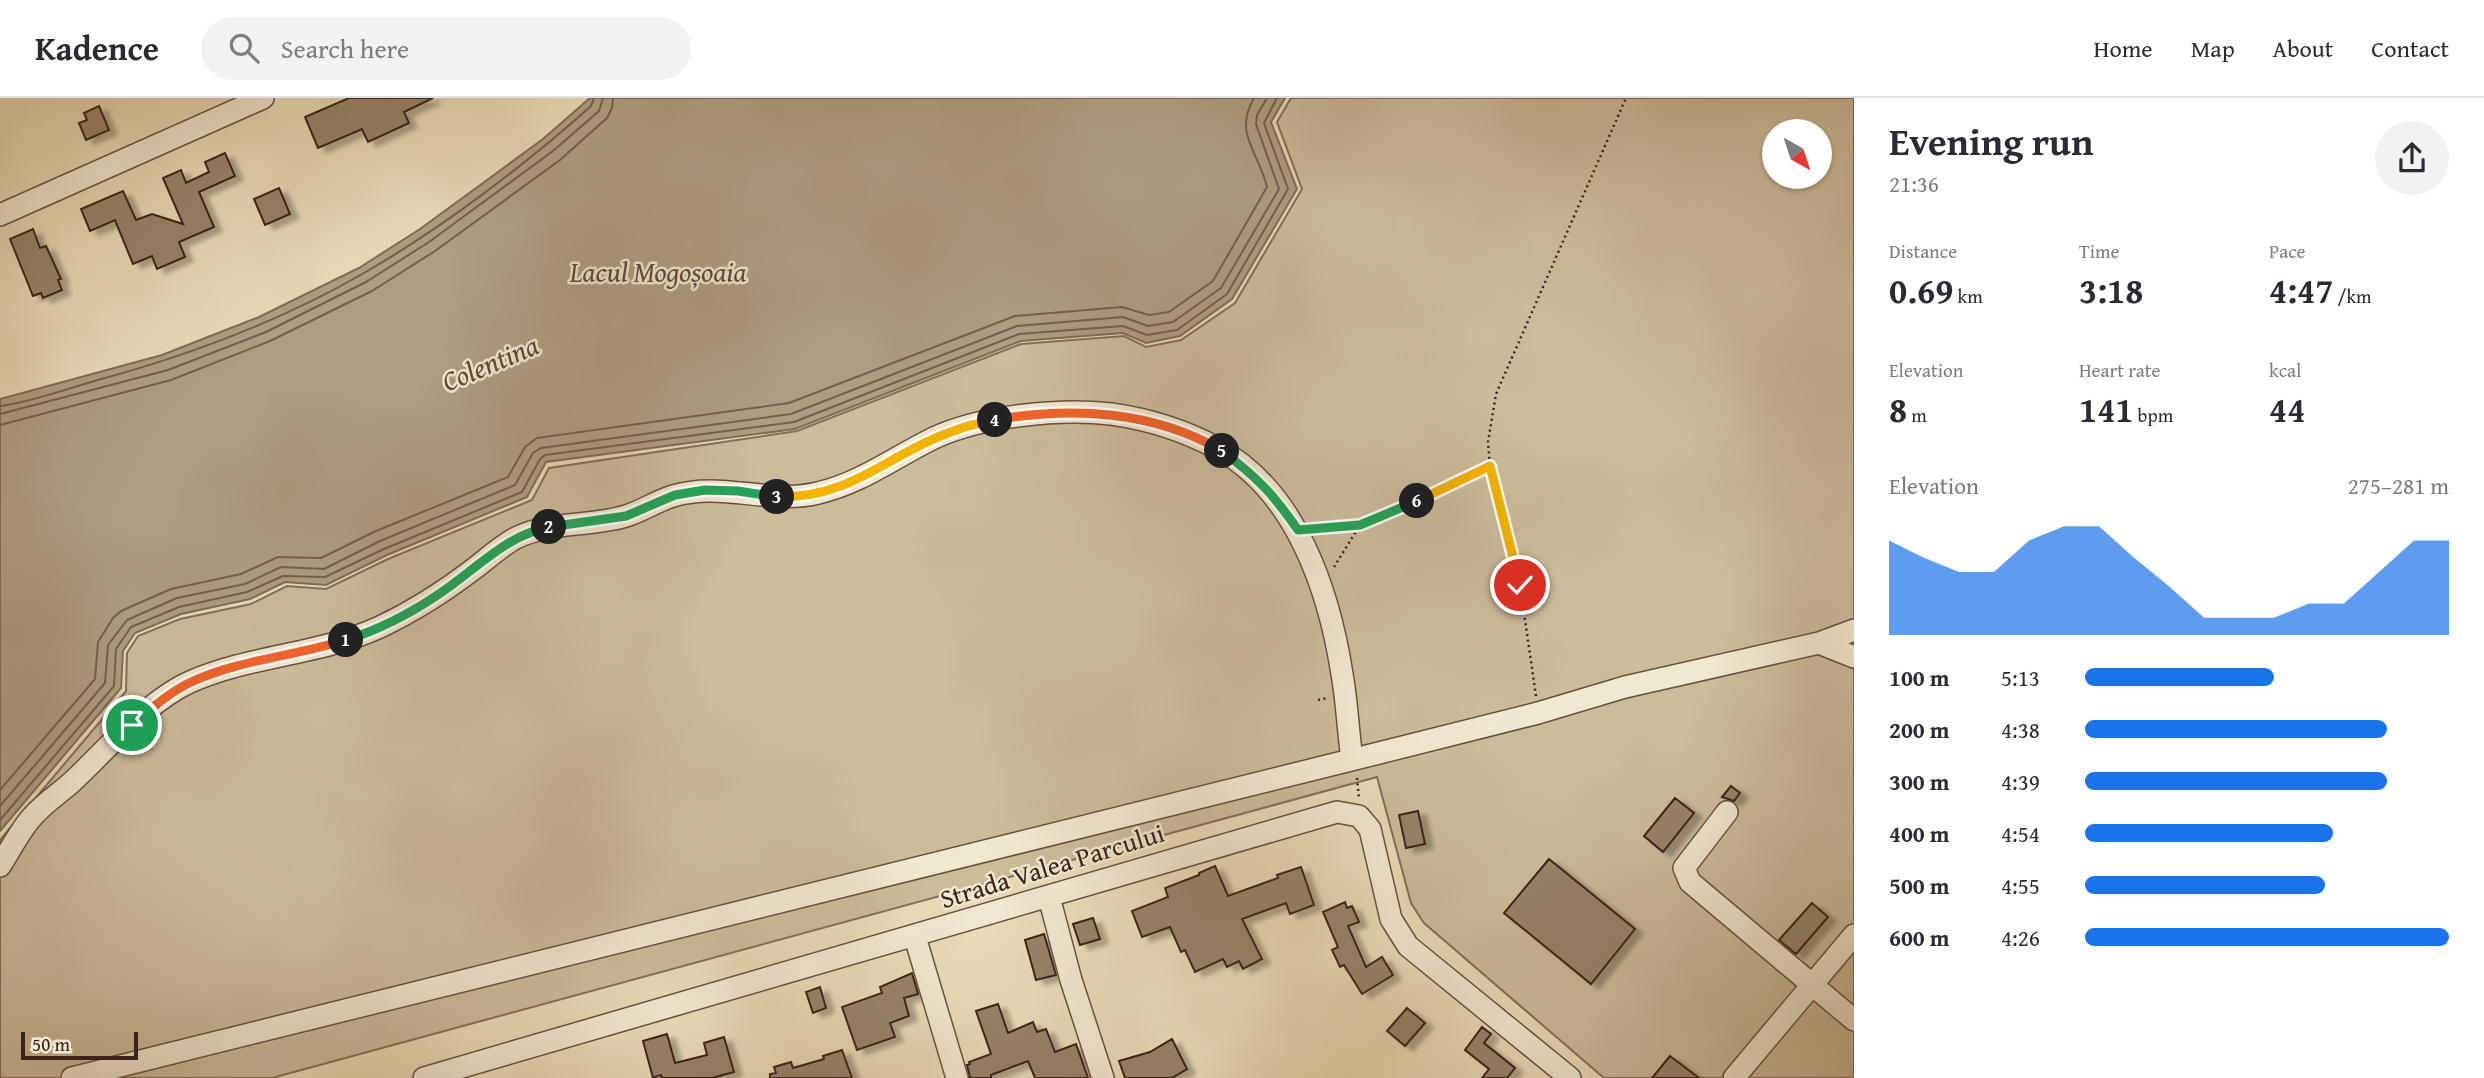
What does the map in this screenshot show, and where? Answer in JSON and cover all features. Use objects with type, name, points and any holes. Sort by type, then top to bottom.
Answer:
[{"type":"street","points":[[0,215],[262,98]]},
{"type":"street","points":[[0,866],[34,814],[132,725],[191,682],[234,668],[355,637],[427,601],[516,538],[540,529],[626,516],[675,495],[705,490],[738,491],[771,497],[818,493],[871,474],[936,437],[971,424],[1011,417],[1108,413],[1143,420],[1175,429],[1220,450],[1255,475],[1278,501],[1298,530],[1321,591],[1342,674],[1352,759]]},
{"type":"street","points":[[72,1078],[1538,713],[1625,687],[1819,643],[1854,630]]},
{"type":"street","points":[[1819,643],[1854,657]]},
{"type":"street","name":"Strada Valea Parcului","points":[[424,1078],[1337,812],[1359,816]]},
{"type":"street","points":[[1727,812],[1684,868],[1690,883],[1854,1020]]},
{"type":"street","points":[[1359,816],[1370,829],[1384,897],[1398,933],[1423,958],[1570,1078]]},
{"type":"street","points":[[1049,897],[1071,980],[1103,1078]]},
{"type":"street","points":[[1734,1078],[1854,936]]},
{"type":"street","points":[[915,937],[957,1078]]},
{"type":"path","points":[[1538,713],[1520,585],[1490,466],[1488,442],[1496,394],[1626,98]]},
{"type":"path","points":[[1298,530],[1360,525],[1383,517],[1490,466]]},
{"type":"path","points":[[1321,591],[1360,525]]},
{"type":"path","points":[[1352,759],[1358,783],[1359,816]]},
{"type":"shaded area","points":[[1291,98],[1854,98],[1854,1078],[1604,1078],[1424,923],[1411,903],[1377,777],[272,1078],[0,1078],[0,840],[126,691],[127,653],[138,636],[180,619],[251,604],[287,586],[326,589],[388,559],[532,500],[549,468],[797,431],[1021,344],[1124,336],[1146,347],[1181,340],[1235,303],[1302,189],[1277,122]]},
{"type":"water","name":"Lacul Mogoșoaia","points":[[590,98],[1285,98],[1271,122],[1297,189],[1232,299],[1180,336],[1146,343],[1123,333],[1021,341],[795,429],[546,462],[527,497],[387,555],[326,585],[285,582],[250,599],[181,614],[135,633],[123,651],[121,688],[0,831],[0,399],[162,355],[259,317],[359,268],[420,229],[543,139]]},
{"type":"building","points":[[349,98],[433,98],[404,112],[409,123],[368,142],[362,129],[318,148],[305,117]]},
{"type":"building","points":[[99,106],[109,130],[86,140],[79,123],[87,120],[84,113]]},
{"type":"building","points":[[225,153],[235,176],[199,192],[214,227],[179,242],[185,257],[157,269],[152,256],[133,264],[115,220],[90,231],[81,209],[123,191],[136,220],[152,214],[183,224],[163,178],[181,170],[186,183],[209,172],[205,162]]},
{"type":"building","points":[[279,188],[290,214],[265,225],[254,199]]},
{"type":"building","points":[[33,229],[40,248],[46,246],[61,279],[58,280],[62,290],[43,298],[41,293],[33,296],[10,239]]},
{"type":"building","points":[[1731,786],[1740,793],[1734,801],[1722,797]]},
{"type":"building","points":[[1675,798],[1694,813],[1663,852],[1644,836]]},
{"type":"building","points":[[1418,811],[1425,844],[1406,848],[1399,815]]},
{"type":"building","points":[[1549,859],[1635,929],[1591,984],[1504,913]]},
{"type":"building","points":[[1215,866],[1228,896],[1301,867],[1314,905],[1290,914],[1286,903],[1242,919],[1262,959],[1243,969],[1239,961],[1227,967],[1223,959],[1195,972],[1185,950],[1181,952],[1170,927],[1142,937],[1132,911],[1168,897],[1165,888]]},
{"type":"building","points":[[1345,902],[1347,908],[1352,906],[1359,922],[1348,926],[1366,967],[1382,957],[1393,975],[1362,994],[1344,965],[1340,967],[1332,950],[1338,947],[1323,912]]},
{"type":"building","points":[[1812,903],[1828,917],[1796,954],[1779,940]]},
{"type":"building","points":[[1093,918],[1100,939],[1080,945],[1073,924]]},
{"type":"building","points":[[1044,934],[1056,975],[1036,980],[1025,940]]},
{"type":"building","points":[[912,973],[918,994],[904,998],[909,1016],[890,1023],[895,1037],[857,1050],[842,1007],[882,993],[880,987]]},
{"type":"building","points":[[820,987],[826,1008],[813,1013],[806,992]]},
{"type":"building","points":[[998,1004],[1008,1033],[1033,1022],[1037,1032],[1046,1029],[1055,1052],[1076,1044],[1088,1078],[1035,1078],[1028,1061],[991,1075],[991,1078],[970,1078],[967,1065],[969,1062],[991,1054],[976,1011]]},
{"type":"building","points":[[1407,1008],[1425,1023],[1405,1046],[1387,1031]]},
{"type":"building","points":[[1482,1027],[1491,1034],[1484,1043],[1515,1068],[1507,1078],[1482,1078],[1489,1069],[1465,1050]]},
{"type":"building","points":[[667,1034],[675,1063],[707,1055],[704,1043],[724,1037],[734,1072],[712,1078],[662,1078],[661,1075],[653,1078],[643,1041]]},
{"type":"building","points":[[1172,1039],[1187,1069],[1172,1078],[1125,1078],[1119,1061],[1150,1052]]},
{"type":"building","points":[[842,1050],[852,1078],[770,1078],[770,1074],[776,1073],[774,1067],[791,1062],[793,1068],[824,1059],[823,1056]]},
{"type":"building","points":[[1670,1056],[1699,1078],[1652,1078]]},
{"type":"route","points":[[132,725],[161,701],[191,682],[234,668],[324,647],[380,626],[437,596],[516,538],[540,529],[626,516],[675,495],[705,490],[738,491],[771,497],[818,493],[871,474],[936,437],[971,424],[1011,417],[1108,413],[1175,429],[1220,450],[1255,475],[1278,501],[1298,530],[1327,530],[1360,525],[1383,517],[1490,466],[1520,585]]},
{"type":"water label","name":"Colentina","points":[[490,363]]}]
